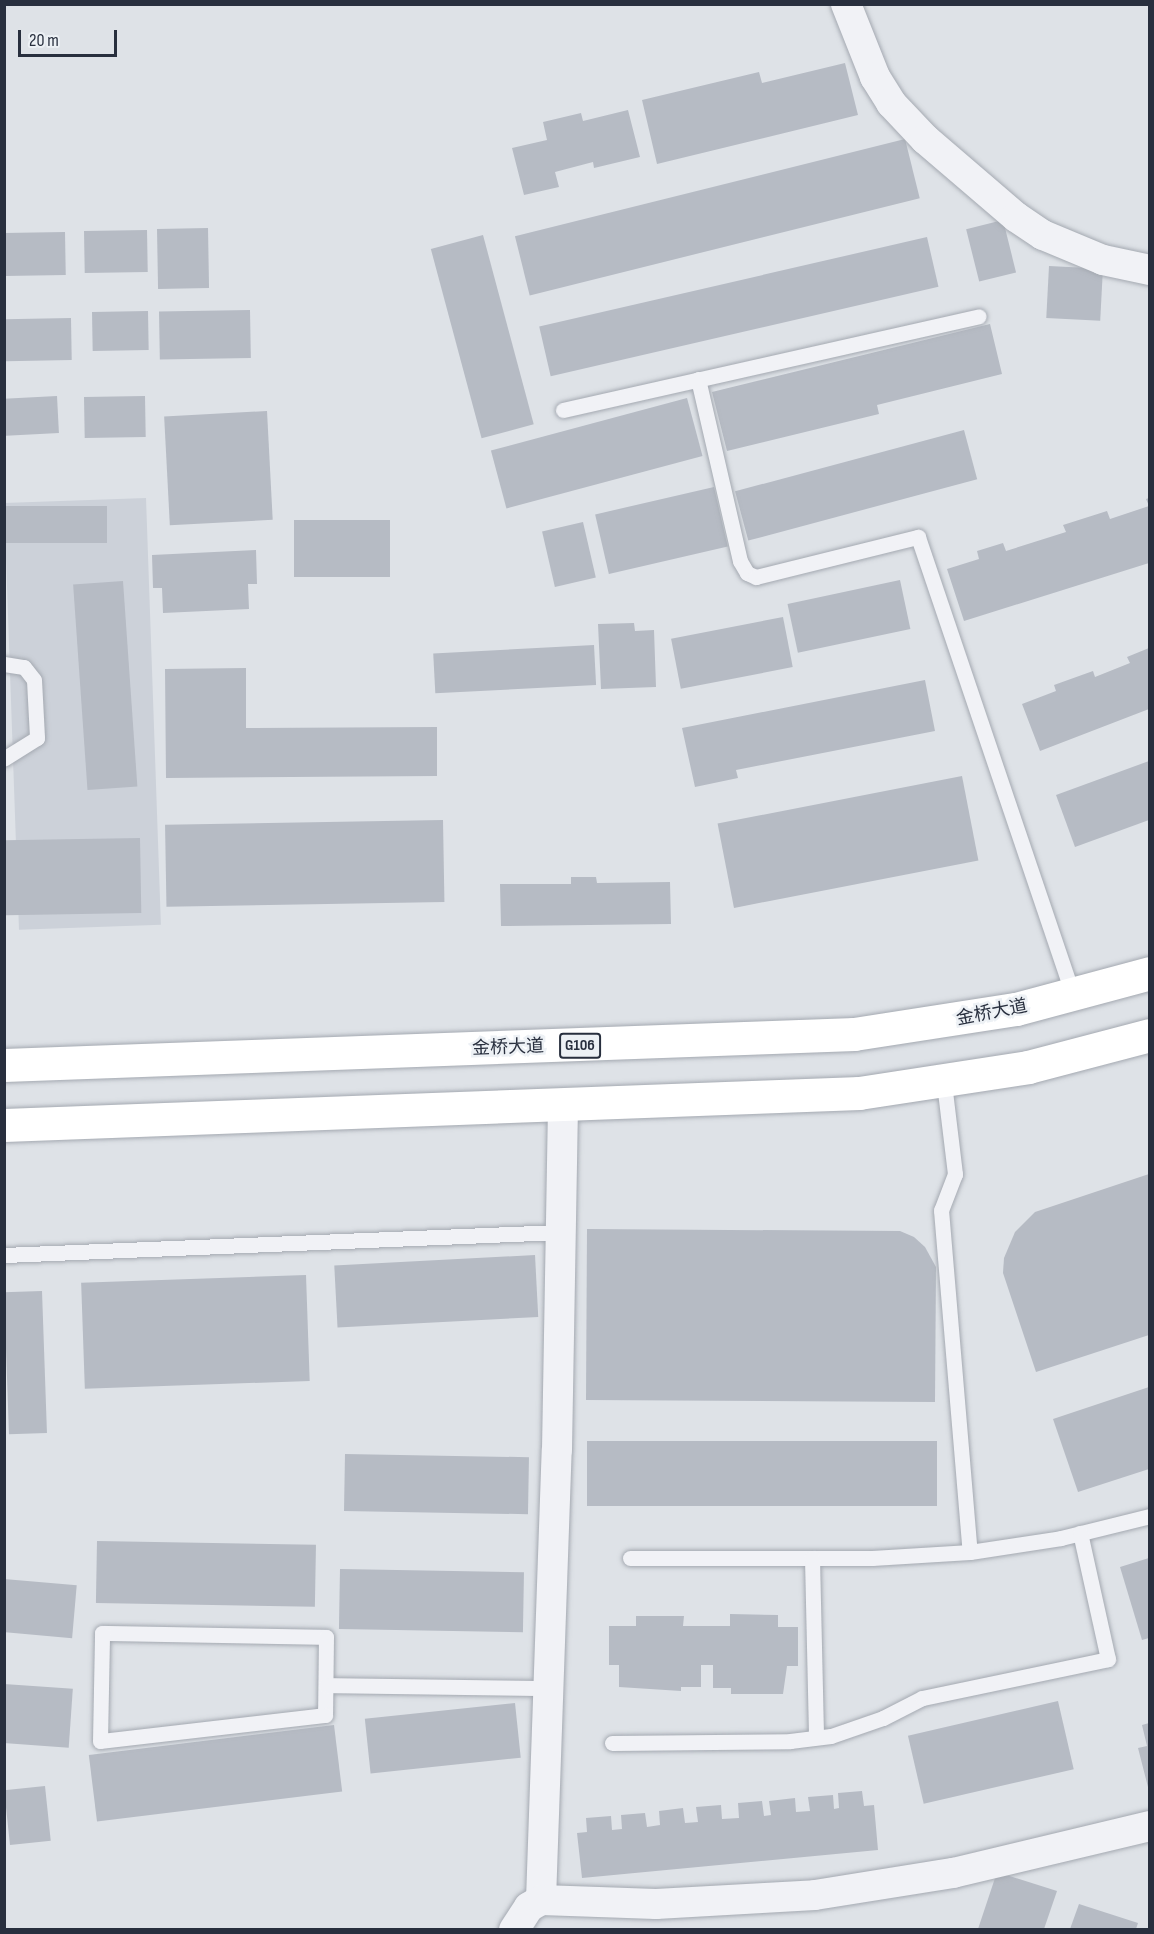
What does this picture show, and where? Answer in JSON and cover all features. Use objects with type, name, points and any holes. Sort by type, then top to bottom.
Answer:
[{"type":"highway","name":"金桥大道","points":[[4,1065],[784,1039],[935,1024],[1073,995],[1149,973]]},
{"type":"highway","points":[[4,1125],[785,1098],[944,1083],[1028,1067],[1149,1035]]},
{"type":"street","points":[[846,4],[875,77],[891,103],[925,139],[1016,217],[1043,235],[1103,260],[1149,270]]},
{"type":"street","points":[[541,1900],[563,1106]]},
{"type":"street","points":[[514,1929],[529,1907],[541,1900],[656,1904],[815,1895],[953,1873],[1149,1826]]},
{"type":"lane","points":[[563,410],[979,316]]},
{"type":"lane","points":[[698,379],[740,561],[747,573],[756,578],[918,537],[1073,995]]},
{"type":"lane","points":[[4,664],[24,667],[34,680],[37,738],[4,759]]},
{"type":"lane","points":[[944,1083],[956,1174],[941,1210],[970,1552]]},
{"type":"lane","points":[[4,1255],[560,1232]]},
{"type":"lane","points":[[630,1558],[812,1558],[970,1552],[1080,1533],[1149,1516]]},
{"type":"lane","points":[[612,1743],[816,1737],[883,1718],[922,1698],[1108,1659],[1080,1533]]},
{"type":"lane","points":[[812,1558],[816,1737]]},
{"type":"lane","points":[[102,1633],[326,1637],[326,1685],[325,1715],[100,1741],[102,1633]]},
{"type":"lane","points":[[326,1685],[548,1688]]},
{"type":"shaded area","points":[[146,498],[161,925],[19,930],[4,503]]},
{"type":"building","points":[[845,63],[858,115],[657,164],[642,100],[759,72],[762,83]]},
{"type":"building","points":[[628,110],[640,157],[594,168],[593,162],[555,172],[559,187],[524,195],[512,148],[547,140],[543,122],[581,113],[583,121]]},
{"type":"building","points":[[905,139],[920,198],[530,295],[515,236]]},
{"type":"building","points":[[1003,220],[1016,272],[979,282],[966,229]]},
{"type":"building","points":[[208,228],[209,288],[158,289],[157,229]]},
{"type":"building","points":[[147,230],[148,272],[85,273],[84,231]]},
{"type":"building","points":[[65,232],[66,275],[5,276],[4,233]]},
{"type":"building","points":[[483,235],[534,424],[482,438],[431,249]]},
{"type":"building","points":[[927,237],[938,287],[551,376],[539,327]]},
{"type":"building","points":[[1049,266],[1103,269],[1100,321],[1046,318]]},
{"type":"building","points":[[250,310],[251,358],[160,360],[159,312]]},
{"type":"building","points":[[148,311],[149,350],[93,351],[92,312]]},
{"type":"building","points":[[71,318],[72,360],[6,361],[5,319]]},
{"type":"building","points":[[990,324],[1002,374],[877,405],[879,414],[727,451],[712,392]]},
{"type":"building","points":[[57,396],[59,433],[6,436],[4,399]]},
{"type":"building","points":[[145,396],[146,437],[85,438],[84,397]]},
{"type":"building","points":[[687,398],[703,456],[506,508],[491,451]]},
{"type":"building","points":[[267,411],[273,520],[170,525],[164,416]]},
{"type":"building","points":[[964,430],[977,479],[748,541],[735,491]]},
{"type":"building","points":[[714,487],[728,546],[609,574],[595,514]]},
{"type":"building","points":[[4,506],[107,506],[107,543],[4,543]]},
{"type":"building","points":[[1149,506],[1149,563],[964,621],[947,569],[979,559],[977,551],[1003,543],[1006,551],[1066,532],[1063,525],[1107,511],[1110,519]]},
{"type":"building","points":[[294,520],[390,520],[390,577],[294,577]]},
{"type":"building","points":[[583,522],[596,578],[555,587],[542,531]]},
{"type":"building","points":[[256,550],[257,584],[248,584],[249,609],[163,613],[162,588],[153,588],[152,555]]},
{"type":"building","points":[[900,580],[910,629],[798,653],[788,604]]},
{"type":"building","points":[[123,581],[137,786],[87,790],[73,584]]},
{"type":"building","points":[[783,617],[793,667],[681,689],[671,639]]},
{"type":"building","points":[[634,623],[635,631],[654,630],[656,687],[601,689],[598,624]]},
{"type":"building","points":[[594,645],[596,685],[435,693],[433,653]]},
{"type":"building","points":[[1149,648],[1149,709],[1040,751],[1022,704],[1056,691],[1054,685],[1093,671],[1095,677],[1130,663],[1127,657]]},
{"type":"building","points":[[246,668],[246,728],[437,727],[437,776],[166,778],[165,669]]},
{"type":"building","points":[[925,680],[935,731],[736,770],[738,778],[695,787],[682,728]]},
{"type":"building","points":[[1149,761],[1149,820],[1075,847],[1056,795]]},
{"type":"building","points":[[962,776],[978,860],[734,908],[718,824]]},
{"type":"building","points":[[443,820],[444,902],[166,907],[165,825]]},
{"type":"building","points":[[140,838],[141,913],[5,915],[4,840]]},
{"type":"building","points":[[571,877],[596,877],[597,883],[670,882],[671,924],[501,926],[500,884],[571,884]]},
{"type":"building","points":[[1149,1174],[1149,1335],[1036,1372],[1003,1273],[1004,1258],[1015,1232],[1035,1212]]},
{"type":"building","points":[[587,1229],[900,1231],[914,1237],[925,1247],[936,1267],[935,1402],[586,1400]]},
{"type":"building","points":[[535,1255],[538,1317],[338,1327],[334,1266]]},
{"type":"building","points":[[306,1275],[310,1381],[85,1389],[81,1283]]},
{"type":"building","points":[[42,1291],[47,1433],[9,1434],[4,1292]]},
{"type":"building","points":[[1149,1387],[1149,1469],[1078,1492],[1053,1419]]},
{"type":"building","points":[[587,1441],[937,1441],[937,1506],[587,1506]]},
{"type":"building","points":[[345,1454],[529,1457],[528,1514],[344,1511]]},
{"type":"building","points":[[97,1541],[316,1545],[315,1607],[96,1603]]},
{"type":"building","points":[[1149,1558],[1149,1638],[1142,1640],[1120,1567]]},
{"type":"building","points":[[340,1569],[524,1572],[523,1632],[339,1629]]},
{"type":"building","points":[[4,1579],[77,1585],[72,1638],[4,1632]]},
{"type":"building","points":[[730,1614],[778,1615],[778,1627],[798,1627],[798,1666],[787,1666],[783,1694],[731,1694],[731,1688],[713,1688],[713,1665],[701,1665],[701,1687],[681,1687],[681,1691],[619,1687],[619,1665],[609,1665],[609,1626],[636,1626],[636,1616],[684,1616],[683,1626],[730,1626]]},
{"type":"building","points":[[4,1684],[73,1689],[69,1748],[4,1743]]},
{"type":"building","points":[[1058,1701],[1074,1769],[924,1804],[908,1736]]},
{"type":"building","points":[[515,1703],[521,1758],[371,1773],[365,1719]]},
{"type":"building","points":[[1149,1723],[1149,1791],[1138,1748],[1147,1746],[1142,1725]]},
{"type":"building","points":[[334,1725],[342,1792],[97,1822],[89,1755]]},
{"type":"building","points":[[45,1786],[51,1841],[10,1845],[4,1790]]},
{"type":"building","points":[[862,1791],[864,1806],[874,1805],[878,1850],[582,1878],[577,1833],[587,1832],[586,1818],[611,1816],[612,1830],[622,1829],[621,1815],[645,1813],[647,1827],[660,1825],[659,1811],[683,1808],[685,1823],[698,1822],[696,1807],[721,1805],[722,1819],[739,1818],[738,1803],[762,1801],[764,1816],[771,1815],[769,1801],[795,1798],[796,1812],[810,1811],[808,1797],[833,1795],[834,1809],[839,1808],[838,1793]]},
{"type":"building","points":[[997,1872],[1057,1891],[1044,1929],[978,1929]]},
{"type":"building","points":[[1079,1904],[1138,1923],[1136,1929],[1070,1929]]}]
